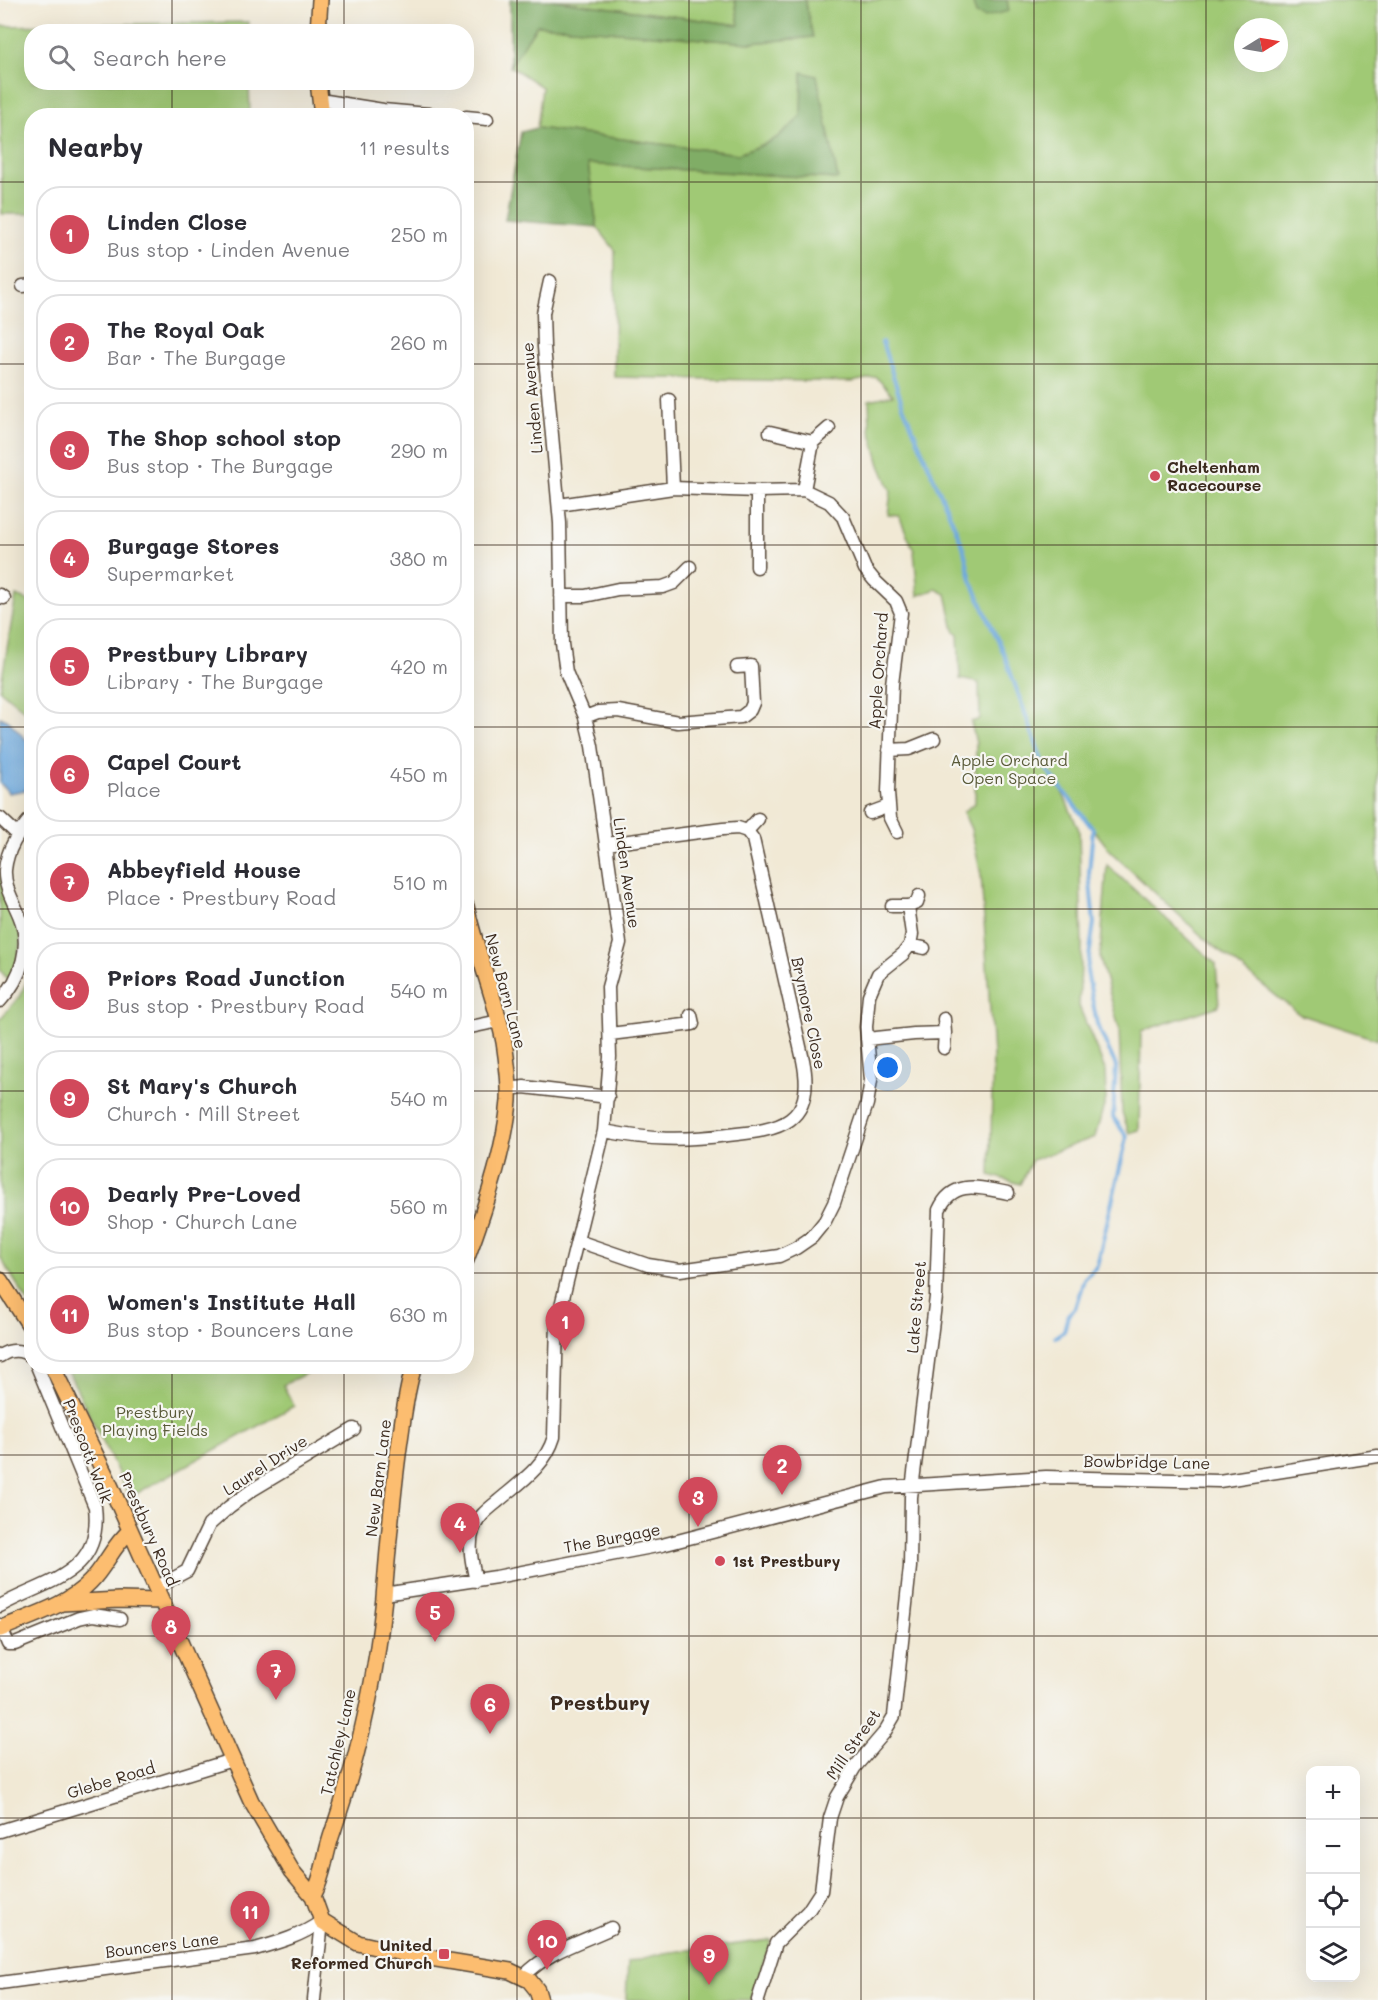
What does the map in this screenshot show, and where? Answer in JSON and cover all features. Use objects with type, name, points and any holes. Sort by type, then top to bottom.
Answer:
[{"type":"main road","points":[[318,24],[320,0]]},
{"type":"main road","points":[[319,90],[321,108]]},
{"type":"main road","name":"New Barn Lane","points":[[474,944],[499,1021],[509,1089],[507,1115],[497,1161],[474,1239]]},
{"type":"main road","points":[[0,1280],[24,1317]]},
{"type":"main road","name":"Prestbury Road","points":[[56,1374],[97,1456],[251,1801],[288,1864],[312,1896],[322,1921]]},
{"type":"main road","name":"New Barn Lane","points":[[384,1594],[395,1474],[406,1398],[412,1374]]},
{"type":"main road","points":[[0,1627],[62,1603],[90,1583],[120,1539],[130,1531]]},
{"type":"main road","name":"Tatchley Lane","points":[[312,1896],[318,1886],[352,1771],[378,1640],[384,1594]]},
{"type":"main road","points":[[62,1603],[158,1595]]},
{"type":"main road","points":[[322,1921],[358,1943],[406,1954],[510,1971],[524,1976],[534,1985],[540,2000]]},
{"type":"street","points":[[320,100],[370,108]]},
{"type":"street","points":[[474,118],[487,119]]},
{"type":"street","name":"Linden Avenue","points":[[476,1581],[471,1545],[475,1525],[484,1513],[538,1467],[552,1444],[556,1430],[556,1333],[604,1131],[608,1097],[610,1034],[608,987],[620,943],[592,746],[585,717],[568,679],[564,664],[559,505],[544,347],[543,313],[550,280]]},
{"type":"street","points":[[669,400],[673,488]]},
{"type":"street","points":[[804,490],[813,442],[829,428]]},
{"type":"street","points":[[770,432],[813,442]]},
{"type":"street","name":"Apple Orchard","points":[[559,505],[673,488],[804,490],[821,496],[836,509],[847,526],[865,569],[892,596],[899,607],[900,620],[892,684],[889,806],[897,832]]},
{"type":"street","points":[[757,491],[757,567]]},
{"type":"street","points":[[561,596],[585,596],[625,589],[663,586],[674,583],[690,567]]},
{"type":"street","points":[[585,717],[598,712],[618,711],[678,722],[741,717],[748,713],[753,703],[751,666],[737,667]]},
{"type":"street","name":"Apple Orchard","points":[[890,750],[909,749],[934,739]]},
{"type":"street","points":[[870,813],[889,806]]},
{"type":"street","points":[[0,818],[17,834]]},
{"type":"street","points":[[606,844],[723,829],[738,828],[747,831],[758,819]]},
{"type":"street","points":[[24,826],[17,834],[3,870],[24,933]]},
{"type":"street","name":"Brymore Close","points":[[604,1131],[634,1137],[673,1140],[762,1132],[792,1118],[802,1103],[807,1086],[803,1060],[753,839],[747,831]]},
{"type":"street","points":[[892,906],[908,906],[917,903],[919,896]]},
{"type":"street","points":[[578,1240],[648,1265],[680,1270],[779,1256],[804,1243],[819,1230],[830,1213],[854,1150],[870,1092],[871,1069],[866,1015],[871,987],[879,974],[910,945],[912,934],[908,906]]},
{"type":"street","points":[[910,945],[924,948]]},
{"type":"street","points":[[0,1001],[17,978],[24,963]]},
{"type":"street","points":[[945,1019],[945,1048]]},
{"type":"street","points":[[474,1026],[499,1021]]},
{"type":"street","points":[[610,1034],[693,1025]]},
{"type":"street","points":[[867,1040],[945,1033]]},
{"type":"street","points":[[509,1089],[524,1088],[608,1097]]},
{"type":"street","name":"Lake Street","points":[[913,1485],[936,1297],[939,1210],[950,1194],[962,1188],[976,1187],[1008,1194]]},
{"type":"street","points":[[0,1356],[6,1352],[24,1353]]},
{"type":"street","name":"Prescott Walk","points":[[0,1606],[71,1572],[87,1553],[95,1529],[95,1507],[40,1374]]},
{"type":"street","name":"Laurel Drive","points":[[158,1595],[187,1571],[209,1525],[229,1507],[252,1490],[354,1429]]},
{"type":"street","name":"Bowbridge Lane","points":[[913,1485],[1046,1477],[1219,1481],[1378,1456]]},
{"type":"street","name":"The Burgage","points":[[384,1594],[476,1581],[662,1545],[853,1494],[886,1487],[913,1485]]},
{"type":"street","name":"Mill Street","points":[[758,2000],[776,1944],[808,1911],[821,1891],[830,1818],[837,1797],[855,1767],[884,1733],[894,1716],[910,1567],[913,1485]]},
{"type":"street","points":[[0,1627],[8,1644],[15,1644],[79,1618],[93,1615],[120,1619]]},
{"type":"street","name":"Glebe Road","points":[[0,1831],[232,1760]]},
{"type":"street","points":[[314,2000],[322,1921]]},
{"type":"street","name":"Bouncers Lane","points":[[0,1983],[240,1951],[288,1940],[307,1932],[322,1921]]},
{"type":"street","points":[[524,1976],[537,1964],[566,1946],[611,1928]]},
{"type":"green space","points":[[510,0],[552,0],[739,25],[735,0],[805,0],[813,37],[750,43],[537,25],[510,66]]},
{"type":"green space","points":[[552,0],[735,0],[739,25]]},
{"type":"green space","name":"Cheltenham Racecourse","points":[[797,0],[1378,0],[1378,1040],[1299,1014],[1205,939],[1112,853],[1059,785],[1079,830],[1082,947],[1079,1006],[1105,1070],[1106,1099],[1095,1137],[1032,1160],[1020,1184],[990,1175],[993,1055],[981,875],[971,829],[963,812],[975,803],[976,743],[971,722],[980,719],[979,683],[960,679],[958,634],[954,630],[946,594],[936,589],[918,596],[914,551],[899,516],[888,515],[891,491],[880,465],[870,429],[869,400],[893,395],[876,377],[852,382],[614,377],[615,250],[597,227],[588,164],[835,179],[802,73],[801,116],[786,131],[772,140],[738,154],[537,128],[542,87],[510,66],[537,25],[750,43],[805,38]]},
{"type":"green space","points":[[972,0],[1007,0],[1009,11],[985,17],[976,14]]},
{"type":"green space","points":[[248,22],[248,24],[124,24]]},
{"type":"green space","points":[[0,26],[24,26],[24,90],[249,90],[250,108],[24,108],[24,214],[2,214]]},
{"type":"green space","points":[[802,72],[817,76],[838,179],[588,164],[597,227],[505,220],[521,132],[537,128],[738,154],[772,140],[786,131],[801,116]]},
{"type":"green space","points":[[16,596],[24,599],[24,710],[0,690]]},
{"type":"green space","points":[[1107,865],[1216,964],[1219,1006],[1141,1031],[1139,1130],[1129,1133],[1122,1112],[1119,1028],[1100,958]]},
{"type":"green space","points":[[0,870],[23,928],[13,986],[0,970]]},
{"type":"green space","points":[[24,987],[24,1296],[0,1257],[0,1019],[19,997]]},
{"type":"green space","name":"Prestbury Playing Fields","points":[[69,1374],[304,1374],[283,1385],[294,1406],[130,1497]]},
{"type":"green space","points":[[771,1940],[751,2000],[626,2000],[628,1962],[664,1953]]},
{"type":"water","points":[[0,717],[9,721],[24,737],[24,790],[9,793],[0,783]]},
{"type":"waterway","points":[[882,342],[903,406],[963,546],[971,580],[1004,654],[1044,766],[1093,829],[1089,873],[1094,923],[1087,971],[1097,1024],[1116,1066],[1113,1117],[1127,1137],[1097,1266],[1084,1279],[1075,1308],[1068,1315],[1064,1331],[1055,1337]]},
{"type":"place","name":"Cheltenham Racecourse","points":[[1155,476]]},
{"type":"place","name":"Linden Close","points":[[565,1351]]},
{"type":"place","name":"The Royal Oak","points":[[782,1495]]},
{"type":"place","name":"The Shop school stop","points":[[698,1527]]},
{"type":"place","name":"Burgage Stores","points":[[460,1553]]},
{"type":"place","name":"1st Prestbury","points":[[720,1561]]},
{"type":"place","name":"Prestbury Library","points":[[435,1642]]},
{"type":"place","name":"Priors Road Junction","points":[[171,1656]]},
{"type":"place","name":"Abbeyfield House","points":[[276,1700]]},
{"type":"place","name":"Capel Court","points":[[490,1734]]},
{"type":"place","name":"Women's Institute Hall","points":[[250,1941]]},
{"type":"place","name":"United Reformed Church","points":[[444,1954]]},
{"type":"place","name":"Dearly Pre-Loved","points":[[547,1970]]},
{"type":"place","name":"St Mary's Church","points":[[709,1985]]},
{"type":"district","name":"Prestbury","points":[[600,1703]]},
{"type":"park label","name":"Apple Orchard Open Space","points":[[1009,769]]}]
